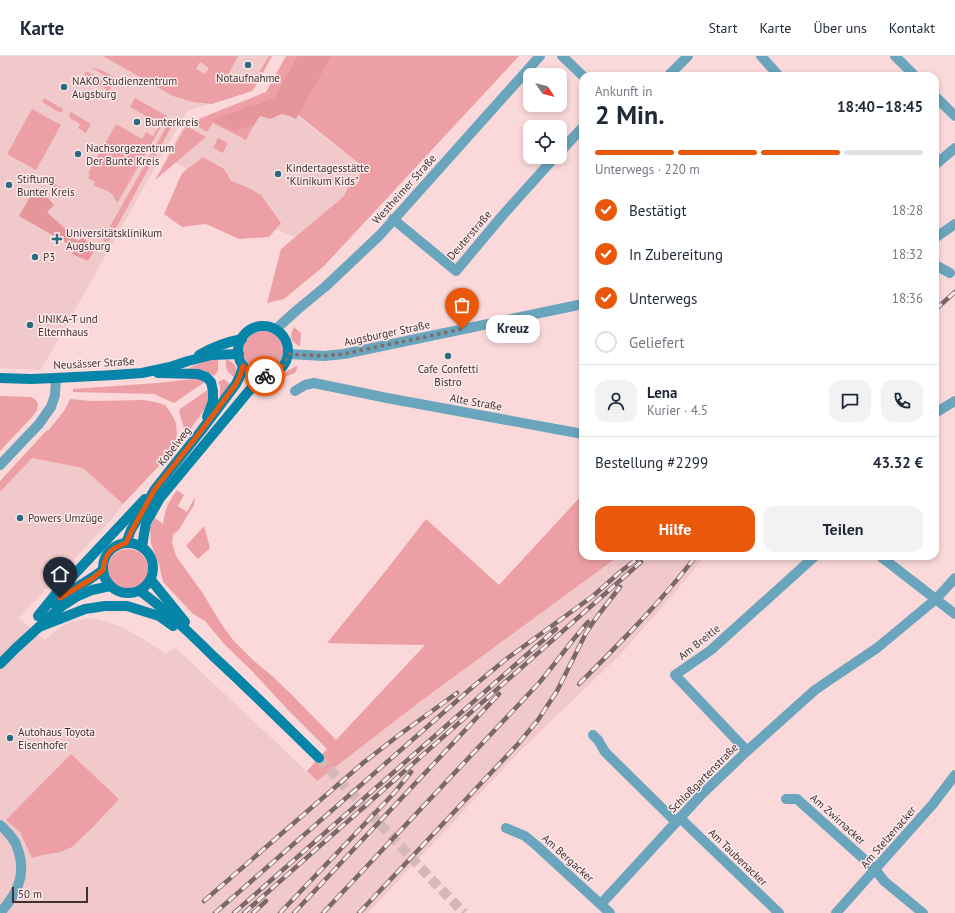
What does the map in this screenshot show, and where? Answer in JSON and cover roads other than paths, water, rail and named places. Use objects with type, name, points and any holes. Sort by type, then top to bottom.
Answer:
[{"type":"main road","points":[[264,326],[276,329],[285,338],[287,344],[288,354],[286,362],[282,368],[272,375],[262,376],[248,371],[240,362],[238,349],[242,338],[247,332],[258,327],[264,326]]},
{"type":"main road","name":"Neusässer Straße","points":[[188,361],[217,346],[242,338]]},
{"type":"main road","name":"Neusässer Straße","points":[[0,378],[31,379],[142,373],[212,355],[239,354]]},
{"type":"main road","name":"Kobelweg","points":[[126,543],[155,489],[236,384],[243,366]]},
{"type":"main road","points":[[142,373],[198,374],[206,376],[211,382],[213,401],[201,431]]},
{"type":"main road","name":"Kobelweg","points":[[142,547],[146,522],[160,498],[262,376]]},
{"type":"main road","points":[[39,621],[55,595],[105,543],[137,506],[155,489]]},
{"type":"main road","points":[[126,543],[134,543],[142,547],[148,553],[153,562],[151,580],[140,591],[123,593],[115,590],[110,586],[105,578],[103,570],[106,555],[114,547],[126,543]]},
{"type":"main road","points":[[0,664],[60,598],[93,578],[103,570]]},
{"type":"main road","points":[[151,580],[206,649]]},
{"type":"main road","points":[[39,621],[76,597],[92,590],[110,586]]},
{"type":"main road","points":[[140,591],[157,603],[269,708],[319,758]]},
{"type":"main road","points":[[39,621],[85,609],[105,606],[127,606],[159,616],[206,649]]},
{"type":"street","name":"Westheimer Straße","points":[[276,329],[343,271],[380,235],[540,56]]},
{"type":"street","points":[[562,56],[579,72]]},
{"type":"street","points":[[672,72],[688,56]]},
{"type":"street","points":[[760,56],[775,72]]},
{"type":"street","points":[[902,58],[912,72]]},
{"type":"street","points":[[939,100],[955,116]]},
{"type":"street","points":[[567,144],[579,131]]},
{"type":"street","points":[[939,162],[955,148]]},
{"type":"street","name":"Deuterstraße","points":[[393,219],[456,271],[502,216],[549,164]]},
{"type":"street","points":[[939,235],[955,224]]},
{"type":"street","points":[[939,267],[950,273]]},
{"type":"street","name":"Augsburger Straße","points":[[288,354],[324,356],[344,354],[579,305]]},
{"type":"street","points":[[0,465],[39,424],[51,407],[55,395],[56,378]]},
{"type":"street","name":"Alte Straße","points":[[295,391],[305,385],[314,384],[579,433]]},
{"type":"street","points":[[939,411],[955,401]]},
{"type":"street","name":"Am Breitle","points":[[747,750],[675,675],[711,650],[811,560]]},
{"type":"street","points":[[885,560],[955,614]]},
{"type":"street","points":[[936,599],[955,578]]},
{"type":"street","name":"Schloßgartenstraße","points":[[601,904],[701,795],[747,750],[796,706],[831,679],[877,648],[936,599]]},
{"type":"street","name":"Am Taubenacker","points":[[593,735],[598,740],[605,752],[779,913]]},
{"type":"street","name":"Am Stelzenacker","points":[[836,913],[933,804],[955,775]]},
{"type":"street","name":"Am Zwirnacker","points":[[786,799],[797,799],[875,869],[884,881],[923,913]]},
{"type":"street","points":[[0,825],[16,843],[22,870],[17,888],[8,904],[0,913]]},
{"type":"street","name":"Am Bergacker","points":[[506,828],[525,836],[610,913]]},
{"type":"tunnel","points":[[319,758],[464,913]]},
{"type":"railway","points":[[939,306],[955,292]]},
{"type":"railway","points":[[215,913],[476,684],[505,660],[593,596],[636,560]]},
{"type":"railway","points":[[579,684],[625,638],[693,560]]},
{"type":"railway","points":[[244,913],[641,562]]},
{"type":"railway","points":[[359,913],[518,744],[538,720],[557,691],[586,633],[620,587]]},
{"type":"railway","points":[[323,913],[539,683],[588,622]]},
{"type":"railway","points":[[234,913],[556,629]]},
{"type":"railway","points":[[204,901],[363,763],[457,693]]},
{"type":"railway","points":[[294,913],[499,694]]},
{"type":"railway","points":[[280,913],[395,792],[411,772]]},
{"type":"railway","points":[[253,913],[266,901]]},
{"type":"place","name":"Notaufnahme","points":[[248,65]]},
{"type":"place","name":"NAKO Studienzentrum Augsburg","points":[[64,87]]},
{"type":"place","name":"Bunterkreis","points":[[137,122]]},
{"type":"place","name":"Nachsorgezentrum Der Bunte Kreis","points":[[78,154]]},
{"type":"place","name":"Kindertagesstätte \"Klinikum Kids\"","points":[[278,174]]},
{"type":"place","name":"Stiftung Bunter Kreis","points":[[9,185]]},
{"type":"place","name":"Universitätsklinikum Augsburg","points":[[57,239]]},
{"type":"place","name":"P3","points":[[35,257]]},
{"type":"place","name":"UNIKA-T und Elternhaus","points":[[30,325]]},
{"type":"place","name":"Kreuz","points":[[462,329]]},
{"type":"place","name":"Cafe Confetti Bistro","points":[[448,356]]},
{"type":"place","name":"Powers Umzüge","points":[[20,518]]},
{"type":"place","name":"Autohaus Toyota Eisenhofer","points":[[10,738]]}]
